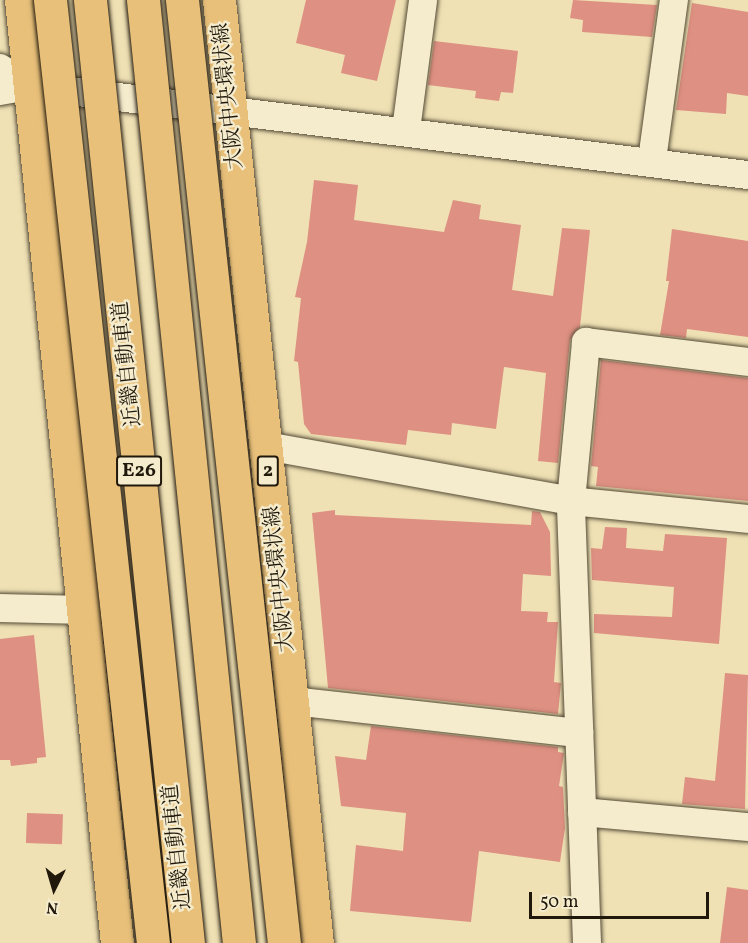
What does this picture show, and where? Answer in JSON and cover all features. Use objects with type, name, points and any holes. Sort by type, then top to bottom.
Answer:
[{"type":"main road","points":[[21,0],[14,89],[83,610],[117,943]]},
{"type":"main road","points":[[50,0],[153,943]]},
{"type":"main road","name":"近畿自動車道","points":[[90,0],[188,943]]},
{"type":"main road","name":"E26","points":[[143,0],[239,943]]},
{"type":"main road","points":[[182,0],[284,943]]},
{"type":"main road","name":"大阪中央環状線","points":[[219,0],[317,943]]},
{"type":"street","points":[[406,130],[423,0]]},
{"type":"street","points":[[652,160],[674,0]]},
{"type":"street","points":[[0,68],[14,89],[406,130],[652,160],[748,175]]},
{"type":"street","points":[[587,943],[571,501],[586,342],[748,362]]},
{"type":"street","points":[[266,446],[571,501],[748,519]]},
{"type":"street","points":[[0,608],[83,610]]},
{"type":"street","points":[[292,701],[579,733]]},
{"type":"street","points":[[582,812],[748,827]]},
{"type":"building","points":[[306,0],[396,0],[377,81],[341,73],[345,55],[296,43]]},
{"type":"building","points":[[573,0],[657,5],[652,37],[582,32],[583,20],[570,18]]},
{"type":"building","points":[[692,3],[748,12],[748,96],[727,93],[726,114],[676,110]]},
{"type":"building","points":[[434,41],[518,51],[513,93],[501,92],[499,101],[475,98],[476,91],[428,85]]},
{"type":"building","points":[[314,180],[358,185],[354,220],[444,232],[453,200],[481,205],[479,219],[521,225],[512,290],[553,296],[562,228],[590,230],[580,327],[570,340],[558,463],[538,461],[546,373],[504,367],[496,429],[452,423],[451,435],[408,430],[406,445],[311,434],[304,424],[298,362],[294,361],[301,298],[295,297],[307,242]]},
{"type":"building","points":[[672,229],[748,241],[748,337],[687,329],[686,338],[660,335],[669,281],[666,281]]},
{"type":"building","points":[[601,360],[748,378],[748,501],[596,486],[598,467],[591,466]]},
{"type":"building","points":[[335,510],[335,515],[531,525],[532,511],[540,512],[550,532],[551,576],[523,574],[521,611],[548,612],[547,622],[558,622],[554,682],[561,683],[558,714],[328,688],[312,513]]},
{"type":"building","points":[[605,527],[627,528],[626,548],[663,551],[665,534],[727,538],[719,644],[594,633],[594,614],[672,617],[674,587],[592,580],[591,548],[602,549]]},
{"type":"building","points":[[34,635],[46,757],[37,758],[37,763],[11,766],[10,760],[0,760],[0,639]]},
{"type":"building","points":[[725,673],[748,675],[745,809],[682,804],[685,777],[715,781]]},
{"type":"building","points":[[371,726],[558,747],[558,752],[564,753],[559,786],[563,787],[565,828],[560,862],[479,851],[471,922],[350,911],[356,845],[403,851],[406,813],[341,806],[335,756],[366,760]]},
{"type":"building","points":[[27,813],[63,814],[62,844],[26,843]]},
{"type":"building","points":[[727,887],[748,890],[748,943],[720,943]]}]
